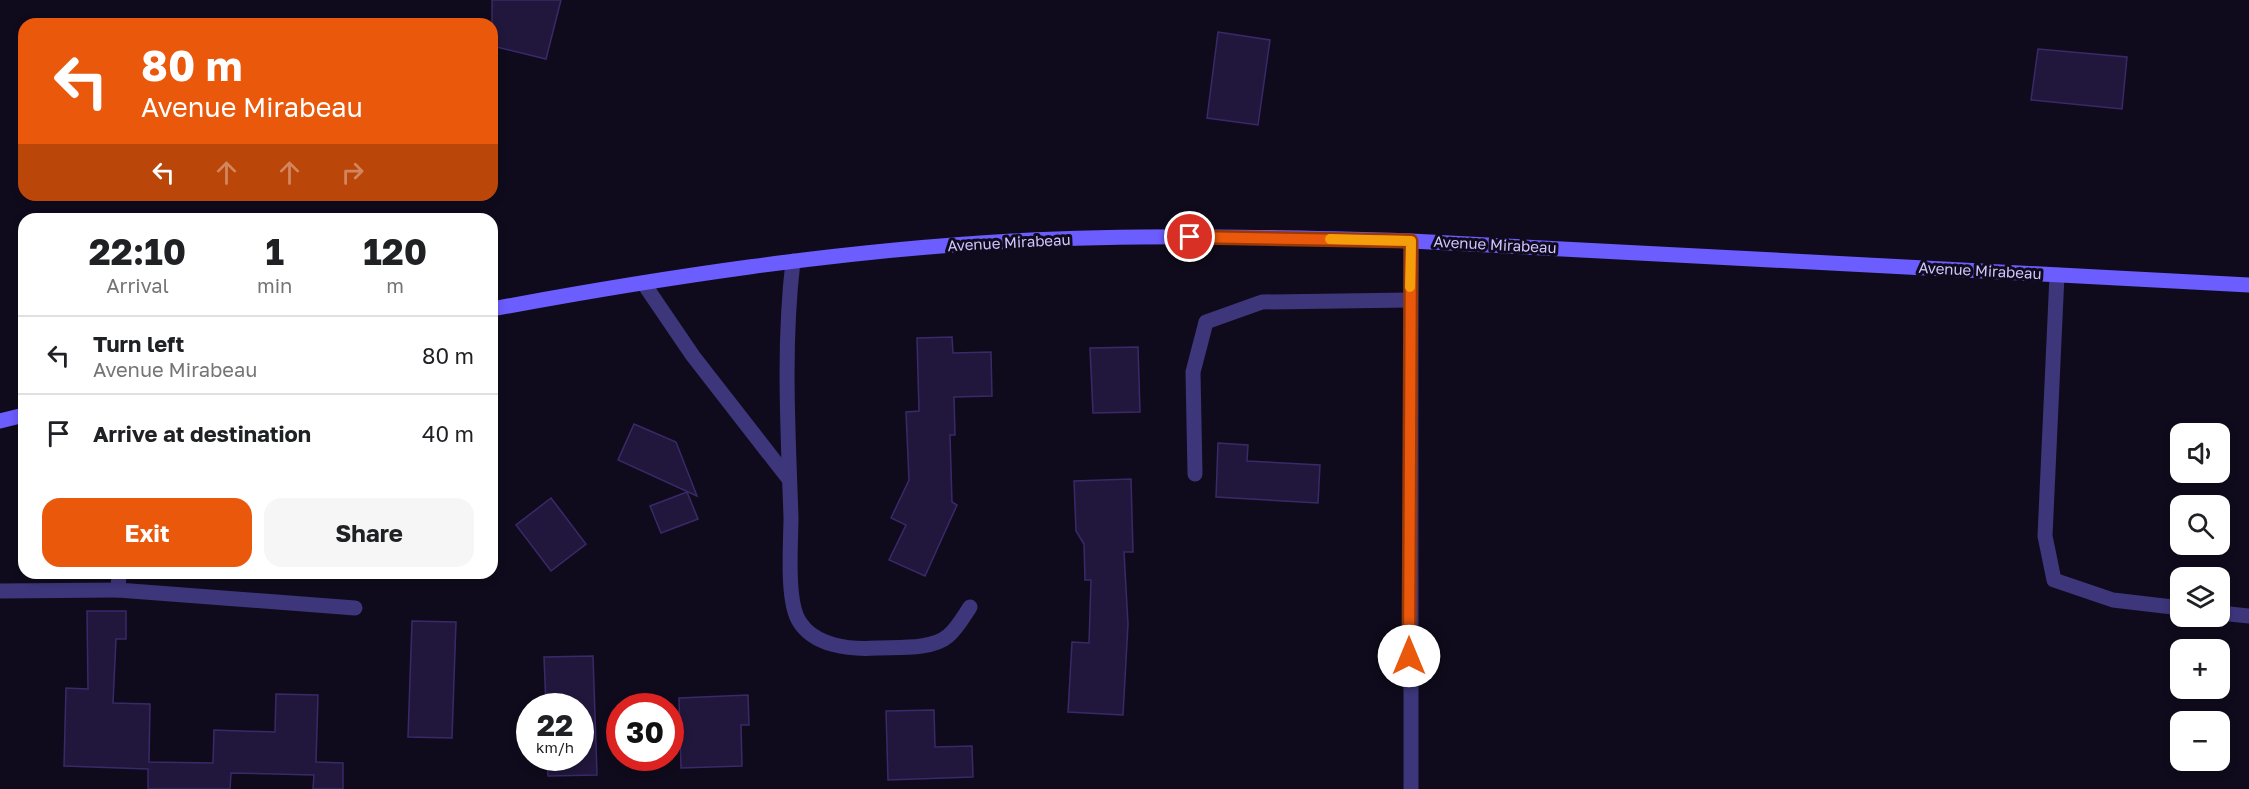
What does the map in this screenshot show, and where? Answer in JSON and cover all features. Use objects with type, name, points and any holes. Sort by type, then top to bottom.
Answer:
[{"type":"main road","name":"Avenue Mirabeau","points":[[498,308],[793,261],[901,250],[1092,238],[1411,241],[2249,285]]},
{"type":"main road","points":[[0,421],[18,416]]},
{"type":"street","points":[[1411,241],[1411,789]]},
{"type":"street","points":[[793,261],[786,317],[788,478],[791,591],[798,621],[814,635],[838,648],[863,649],[928,644],[947,637],[970,607]]},
{"type":"street","points":[[2057,275],[2045,536],[2054,580],[2113,600],[2170,607]]},
{"type":"street","points":[[644,284],[693,356],[788,478]]},
{"type":"street","points":[[1195,474],[1193,372],[1206,322],[1262,302],[1410,300]]},
{"type":"street","points":[[118,579],[118,590]]},
{"type":"street","points":[[0,591],[118,590],[355,608]]},
{"type":"street","points":[[2230,614],[2249,616]]},
{"type":"building","points":[[492,0],[561,0],[546,59],[498,47],[498,18],[492,18]]},
{"type":"building","points":[[1218,32],[1270,40],[1258,125],[1207,118]]},
{"type":"building","points":[[2038,49],[2127,57],[2122,109],[2031,100]]},
{"type":"building","points":[[952,337],[953,353],[991,352],[992,396],[954,397],[955,435],[950,435],[952,502],[957,505],[925,576],[889,560],[906,525],[891,518],[909,480],[906,412],[919,411],[917,338]]},
{"type":"building","points":[[1138,347],[1140,412],[1093,413],[1090,348]]},
{"type":"building","points":[[634,424],[676,442],[697,496],[618,460]]},
{"type":"building","points":[[1218,443],[1248,445],[1247,461],[1320,465],[1318,503],[1216,497]]},
{"type":"building","points":[[1131,479],[1133,552],[1124,552],[1128,624],[1123,715],[1068,712],[1072,642],[1089,643],[1091,580],[1085,580],[1084,544],[1076,531],[1074,481]]},
{"type":"building","points":[[687,492],[698,519],[661,533],[650,506]]},
{"type":"building","points":[[551,498],[586,544],[551,571],[516,525]]},
{"type":"building","points":[[87,611],[126,611],[126,639],[116,639],[113,703],[150,704],[149,762],[213,763],[214,730],[275,732],[276,694],[318,695],[316,762],[343,763],[343,789],[313,789],[314,775],[231,773],[230,789],[148,789],[148,769],[64,766],[66,688],[88,689]]},
{"type":"building","points":[[412,621],[456,622],[452,738],[408,737]]},
{"type":"building","points":[[593,656],[597,775],[548,776],[548,771],[594,771],[594,693],[545,693],[544,657]]},
{"type":"building","points":[[748,695],[749,725],[741,725],[742,766],[684,768],[684,698]]},
{"type":"building","points":[[934,710],[935,747],[972,746],[973,777],[888,780],[886,711]]},
{"type":"slow traffic","points":[[1330,239],[1411,241],[1410,287]]},
{"type":"route","points":[[1190,237],[1411,241],[1409,656]]}]
